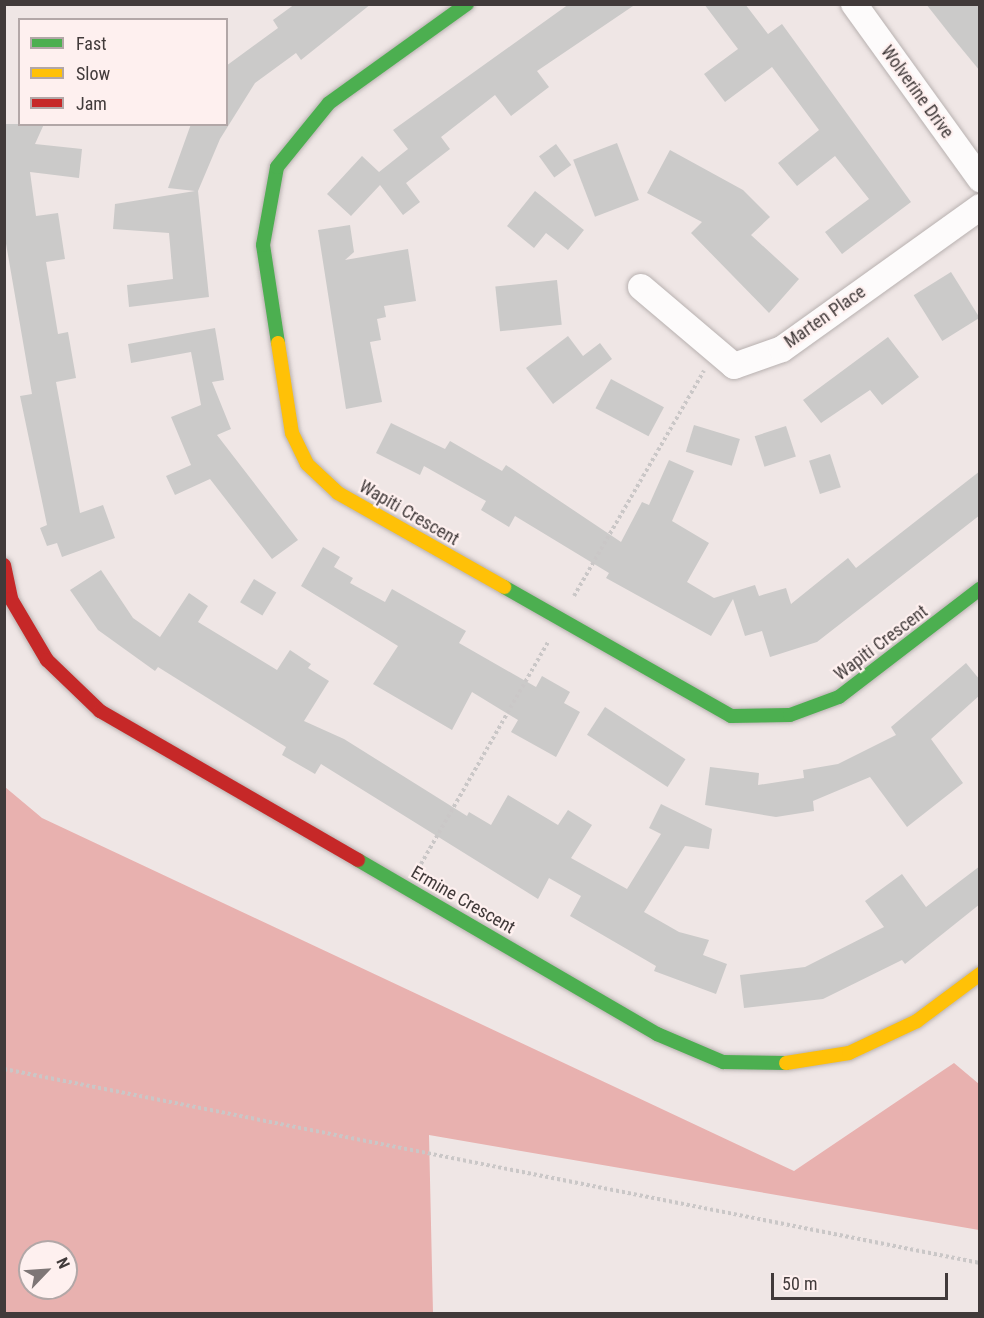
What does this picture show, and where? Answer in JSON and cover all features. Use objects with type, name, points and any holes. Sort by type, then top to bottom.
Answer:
[{"type":"street","name":"Wapiti Crescent","points":[[467,4],[329,103],[278,167],[263,245],[292,433],[307,464],[338,493],[731,716],[790,715],[839,697],[980,589]]},
{"type":"street","name":"Wolverine Drive","points":[[854,4],[980,179]]},
{"type":"street","name":"Marten Place","points":[[641,287],[734,366],[782,349],[980,207]]},
{"type":"street","name":"Ermine Crescent","points":[[4,565],[11,599],[47,660],[100,711],[668,1039],[723,1062],[777,1064],[849,1053],[918,1021],[980,974]]},
{"type":"path","points":[[4,1069],[980,1263]]},
{"type":"shaded area","points":[[5,787],[42,818],[794,1171],[954,1063],[979,1084],[979,1230],[429,1135],[433,1313],[5,1313]]},
{"type":"building","points":[[295,4],[371,4],[301,60],[296,53],[255,83],[220,139],[198,191],[209,297],[129,307],[127,285],[173,279],[169,233],[113,229],[115,204],[195,191],[168,188],[190,126],[228,126],[228,65],[278,28],[273,20]]},
{"type":"building","points":[[569,4],[636,4],[537,71],[549,87],[511,116],[495,95],[441,137],[450,149],[406,183],[420,202],[403,215],[380,185],[351,216],[327,194],[362,156],[379,172],[408,149],[393,130]]},
{"type":"building","points":[[704,4],[745,4],[768,34],[782,24],[911,202],[842,254],[825,232],[869,199],[835,156],[797,186],[778,163],[819,130],[772,67],[725,102],[704,74],[738,49]]},
{"type":"building","points":[[926,4],[980,4],[980,71],[952,37]]},
{"type":"building","points":[[4,124],[43,126],[35,144],[82,149],[79,178],[30,172],[36,216],[58,213],[65,259],[46,262],[58,334],[68,332],[76,378],[56,382],[80,513],[103,505],[115,538],[62,557],[57,543],[47,546],[40,528],[47,525],[20,396],[32,394],[4,232]]},
{"type":"building","points":[[617,143],[639,200],[595,217],[573,160]]},
{"type":"building","points":[[556,144],[571,165],[554,177],[539,156]]},
{"type":"building","points":[[670,150],[743,190],[770,217],[751,235],[799,279],[769,313],[691,233],[702,222],[647,193]]},
{"type":"building","points":[[535,191],[584,230],[568,250],[546,233],[534,248],[507,226]]},
{"type":"building","points":[[350,225],[354,252],[345,260],[408,249],[416,301],[384,306],[386,317],[377,319],[381,340],[370,342],[382,402],[346,409],[318,230]]},
{"type":"building","points":[[951,272],[980,318],[942,341],[914,295]]},
{"type":"building","points":[[557,280],[562,325],[500,331],[495,286]]},
{"type":"building","points":[[215,328],[224,380],[212,382],[231,429],[217,435],[298,540],[272,559],[210,479],[175,495],[166,476],[191,465],[171,417],[201,405],[191,352],[131,363],[128,344]]},
{"type":"building","points":[[568,336],[583,356],[600,343],[612,359],[553,404],[526,368]]},
{"type":"building","points":[[888,337],[919,377],[882,405],[870,390],[821,423],[803,400]]},
{"type":"building","points":[[611,379],[664,407],[648,436],[596,408]]},
{"type":"building","points":[[391,423],[445,449],[450,441],[502,471],[506,465],[621,542],[642,502],[649,505],[669,460],[694,471],[672,521],[709,543],[687,582],[714,598],[755,585],[759,596],[786,588],[791,604],[848,558],[856,568],[980,471],[980,515],[817,642],[770,657],[762,631],[745,636],[733,599],[711,636],[606,578],[609,573],[515,516],[509,527],[481,510],[486,501],[424,466],[420,475],[376,453]]},
{"type":"building","points":[[694,425],[740,439],[732,466],[686,452]]},
{"type":"building","points":[[786,426],[796,456],[765,467],[755,436]]},
{"type":"building","points":[[830,454],[841,487],[820,494],[809,461]]},
{"type":"building","points":[[323,547],[340,557],[334,567],[353,578],[350,583],[385,602],[392,589],[466,631],[459,643],[536,687],[542,676],[570,692],[564,703],[580,712],[556,757],[511,732],[518,720],[472,692],[452,730],[373,684],[398,646],[301,586]]},
{"type":"building","points":[[101,570],[133,618],[160,637],[189,593],[208,606],[198,622],[277,670],[290,650],[311,664],[308,668],[329,681],[304,721],[344,739],[467,816],[469,812],[491,825],[508,795],[558,825],[568,810],[592,825],[571,858],[627,889],[661,834],[649,828],[661,804],[712,829],[709,849],[685,846],[644,912],[679,932],[709,940],[703,955],[727,964],[716,994],[654,971],[656,966],[570,916],[581,896],[549,878],[538,899],[321,764],[315,774],[282,755],[286,747],[158,667],[155,671],[98,630],[70,590]]},
{"type":"building","points":[[254,579],[276,592],[262,616],[240,602]]},
{"type":"building","points":[[966,663],[980,680],[980,695],[931,739],[963,783],[907,827],[870,777],[813,801],[814,811],[776,817],[705,805],[710,767],[759,773],[758,785],[804,778],[803,770],[838,764],[896,735],[891,727]]},
{"type":"building","points":[[605,707],[686,759],[668,787],[587,735]]},
{"type":"building","points":[[980,866],[980,904],[905,964],[902,960],[823,999],[744,1008],[740,975],[805,967],[884,927],[865,901],[902,874],[926,907]]},
{"type":"traffic: fast","points":[[278,343],[263,245],[277,167],[329,103],[467,4]]},
{"type":"traffic: fast","points":[[504,587],[731,716],[790,715],[839,697],[980,589]]},
{"type":"traffic: fast","points":[[358,860],[657,1034],[723,1062],[786,1063]]},
{"type":"traffic: slow","points":[[278,343],[292,433],[307,464],[338,493],[504,587]]},
{"type":"traffic: slow","points":[[786,1063],[849,1053],[917,1021],[980,974]]},
{"type":"traffic: jam","points":[[4,565],[11,599],[47,660],[100,711],[358,860]]}]
